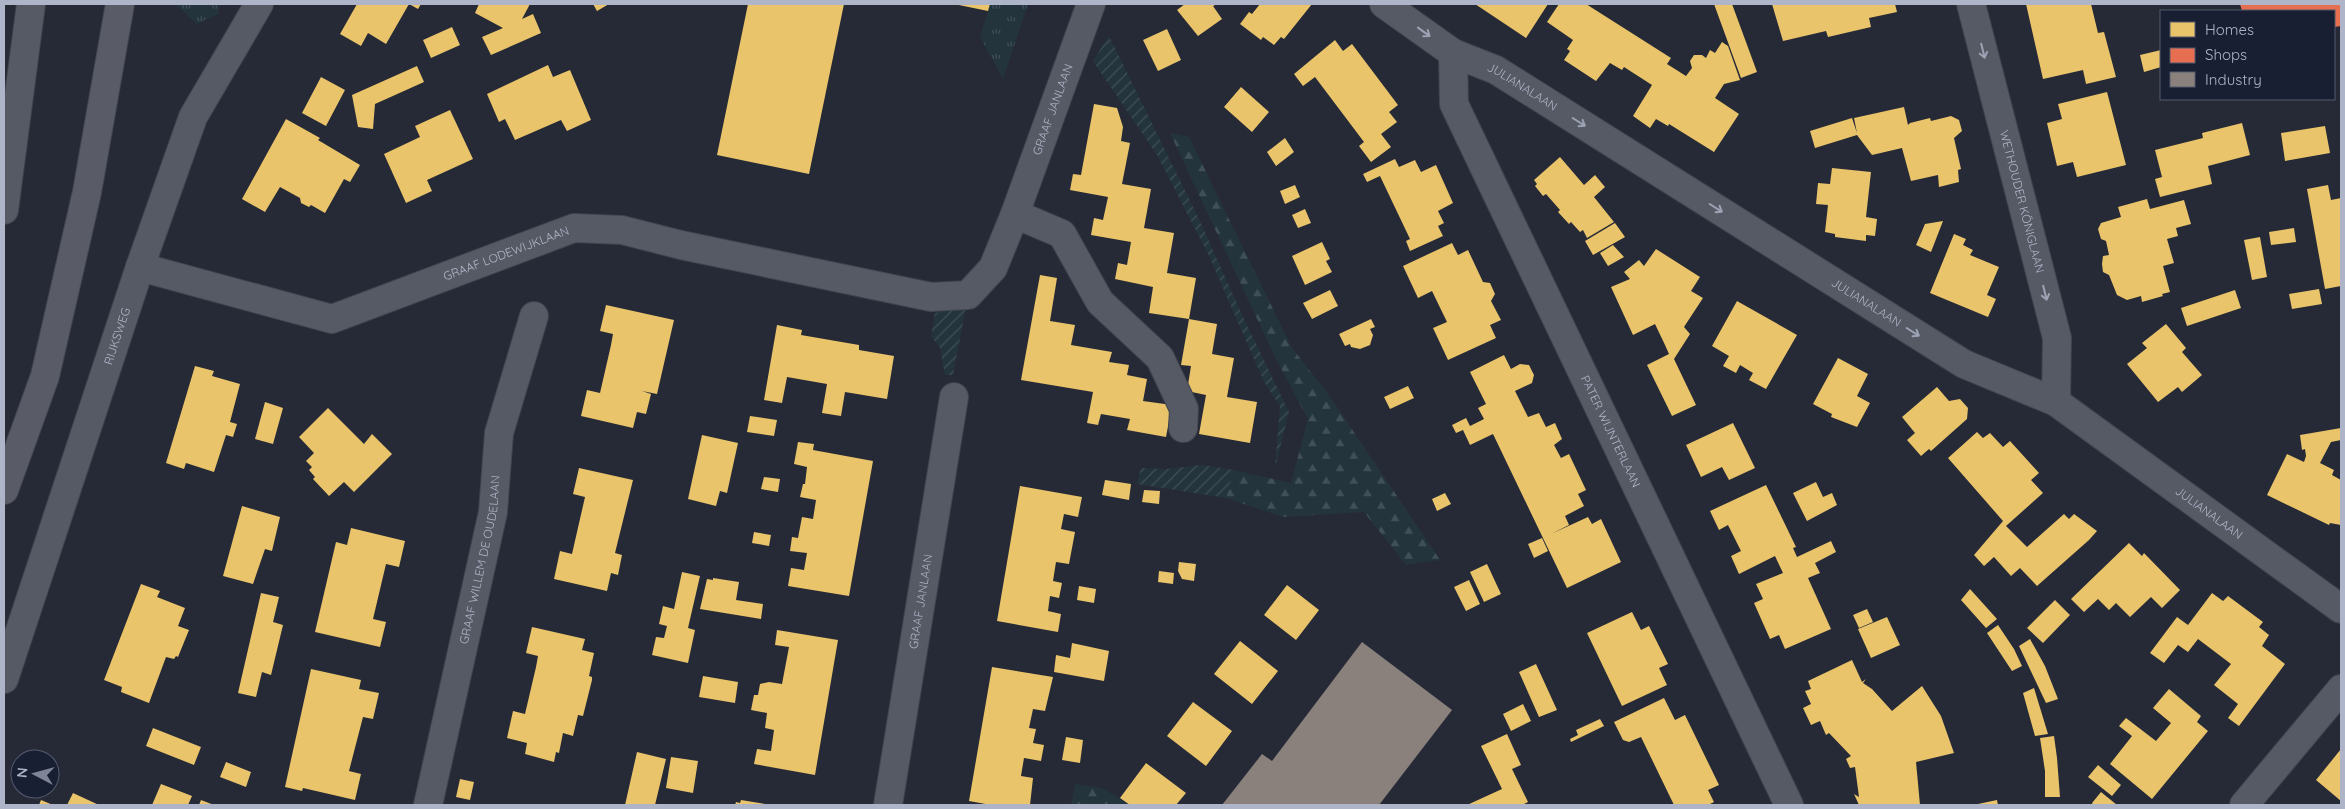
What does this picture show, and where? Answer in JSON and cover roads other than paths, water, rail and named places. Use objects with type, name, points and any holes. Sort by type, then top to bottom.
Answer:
[{"type":"main road","points":[[4,490],[44,376],[87,192],[120,4]]},
{"type":"street","points":[[4,210],[31,4]]},
{"type":"street","name":"RIJKSWEG","points":[[4,680],[140,267],[193,118],[259,4]]},
{"type":"street","name":"GRAAF JANLAAN","points":[[968,295],[993,268],[1015,214],[1091,4]]},
{"type":"street","name":"JULIANALAAN","points":[[1384,4],[1453,53],[1496,70],[1964,364],[2056,402],[2341,609]]},
{"type":"street","name":"WETHOUDER KÖNIGLAAN","points":[[1971,4],[2057,338],[2056,402]]},
{"type":"street","name":"PATER WIJNTERLAAN","points":[[1453,53],[1454,104],[1789,805]]},
{"type":"street","points":[[1015,214],[1062,234],[1100,302],[1160,358],[1184,410],[1183,428]]},
{"type":"street","name":"GRAAF LODEWIJKLAAN","points":[[140,267],[332,319],[574,228],[622,230],[931,297],[968,295]]},
{"type":"street","name":"GRAAF WILLEM DE OUDELAAN","points":[[428,805],[493,512],[499,433],[534,316]]},
{"type":"street","name":"GRAAF JANLAAN","points":[[888,805],[954,397]]},
{"type":"street","points":[[2244,805],[2341,689]]}]
